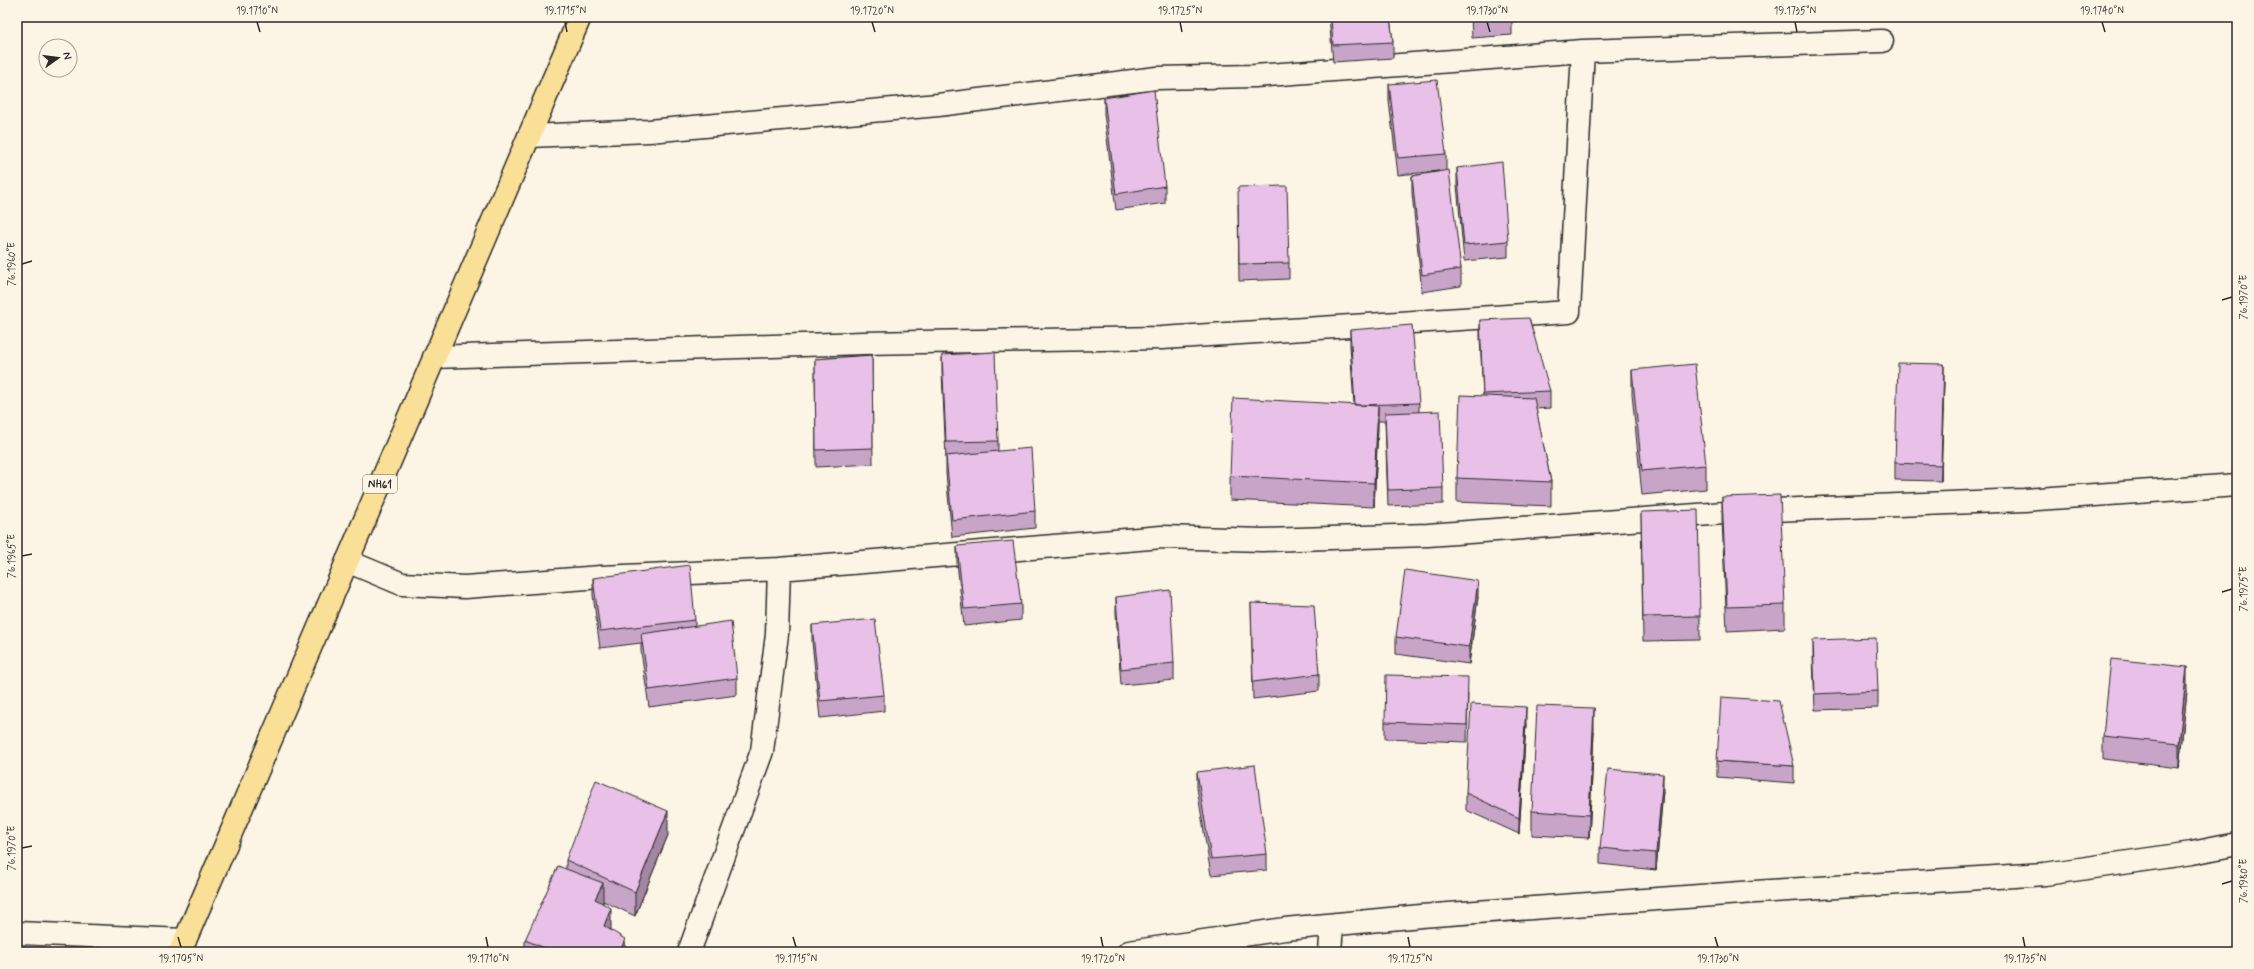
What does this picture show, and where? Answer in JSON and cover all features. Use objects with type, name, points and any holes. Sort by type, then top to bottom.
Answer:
[{"type":"highway","name":"NH61","points":[[182,946],[580,17]]},
{"type":"street","points":[[529,136],[649,131],[938,105],[1157,78],[1255,76],[1583,51],[1882,41]]},
{"type":"street","points":[[434,358],[863,344],[1162,338],[1569,312],[1583,51]]},
{"type":"street","points":[[347,561],[402,584],[465,587],[601,577],[779,569],[1162,537],[1262,540],[1428,536],[1750,511],[2016,500],[2237,485]]},
{"type":"street","points":[[688,952],[762,751],[777,634],[779,569]]},
{"type":"street","points":[[1129,952],[1285,929],[1529,908],[2045,874],[2192,853],[2237,844]]},
{"type":"street","points":[[1330,952],[1332,925]]},
{"type":"street","points":[[17,933],[182,946]]},
{"type":"building","points":[[1331,17],[1390,17],[1393,42],[1333,45]]},
{"type":"building","points":[[1471,17],[1512,17],[1512,18],[1472,21]]},
{"type":"building","points":[[1437,80],[1446,154],[1398,158],[1389,84]]},
{"type":"building","points":[[1154,90],[1165,186],[1116,194],[1104,98]]},
{"type":"building","points":[[1502,162],[1508,241],[1464,245],[1457,168]]},
{"type":"building","points":[[1449,170],[1461,269],[1422,275],[1412,176]]},
{"type":"building","points":[[1287,186],[1289,263],[1239,264],[1238,187]]},
{"type":"building","points":[[1529,318],[1550,391],[1483,394],[1480,320]]},
{"type":"building","points":[[1412,325],[1419,403],[1355,405],[1350,330]]},
{"type":"building","points":[[995,352],[998,441],[946,442],[942,355]]},
{"type":"building","points":[[872,355],[873,448],[816,450],[815,359]]},
{"type":"building","points":[[1898,363],[1944,364],[1941,465],[1895,463]]},
{"type":"building","points":[[1695,364],[1706,465],[1642,471],[1632,370]]},
{"type":"building","points":[[1460,395],[1534,398],[1551,482],[1457,478]]},
{"type":"building","points":[[1233,398],[1378,406],[1374,483],[1230,476]]},
{"type":"building","points":[[1440,411],[1443,488],[1388,490],[1385,413]]},
{"type":"building","points":[[1031,448],[1035,511],[952,520],[946,456]]},
{"type":"building","points":[[1780,495],[1785,605],[1727,607],[1722,497]]},
{"type":"building","points":[[1698,510],[1700,616],[1643,617],[1641,512]]},
{"type":"building","points":[[1013,541],[1021,604],[964,609],[957,546]]},
{"type":"building","points":[[690,565],[695,620],[600,631],[593,578]]},
{"type":"building","points":[[1405,570],[1478,581],[1469,647],[1396,637]]},
{"type":"building","points":[[1170,590],[1174,663],[1121,669],[1116,597]]},
{"type":"building","points":[[1251,603],[1314,605],[1319,674],[1253,682]]},
{"type":"building","points":[[875,619],[884,695],[820,701],[812,625]]},
{"type":"building","points":[[731,621],[737,678],[649,690],[641,634]]},
{"type":"building","points":[[1876,638],[1878,691],[1815,694],[1813,640]]},
{"type":"building","points":[[2111,659],[2187,667],[2179,744],[2103,736]]},
{"type":"building","points":[[1386,675],[1468,677],[1467,725],[1385,722]]},
{"type":"building","points":[[1721,697],[1779,701],[1794,766],[1717,761]]},
{"type":"building","points":[[1471,704],[1526,707],[1519,818],[1466,793]]},
{"type":"building","points":[[1537,706],[1594,708],[1589,815],[1532,811]]},
{"type":"building","points":[[1255,765],[1267,854],[1211,859],[1197,772]]},
{"type":"building","points":[[1608,769],[1663,774],[1656,853],[1600,848]]},
{"type":"building","points":[[596,780],[668,811],[635,892],[566,860]]},
{"type":"building","points":[[558,866],[603,883],[595,899],[611,908],[604,926],[625,939],[620,952],[555,952],[525,940]]}]
